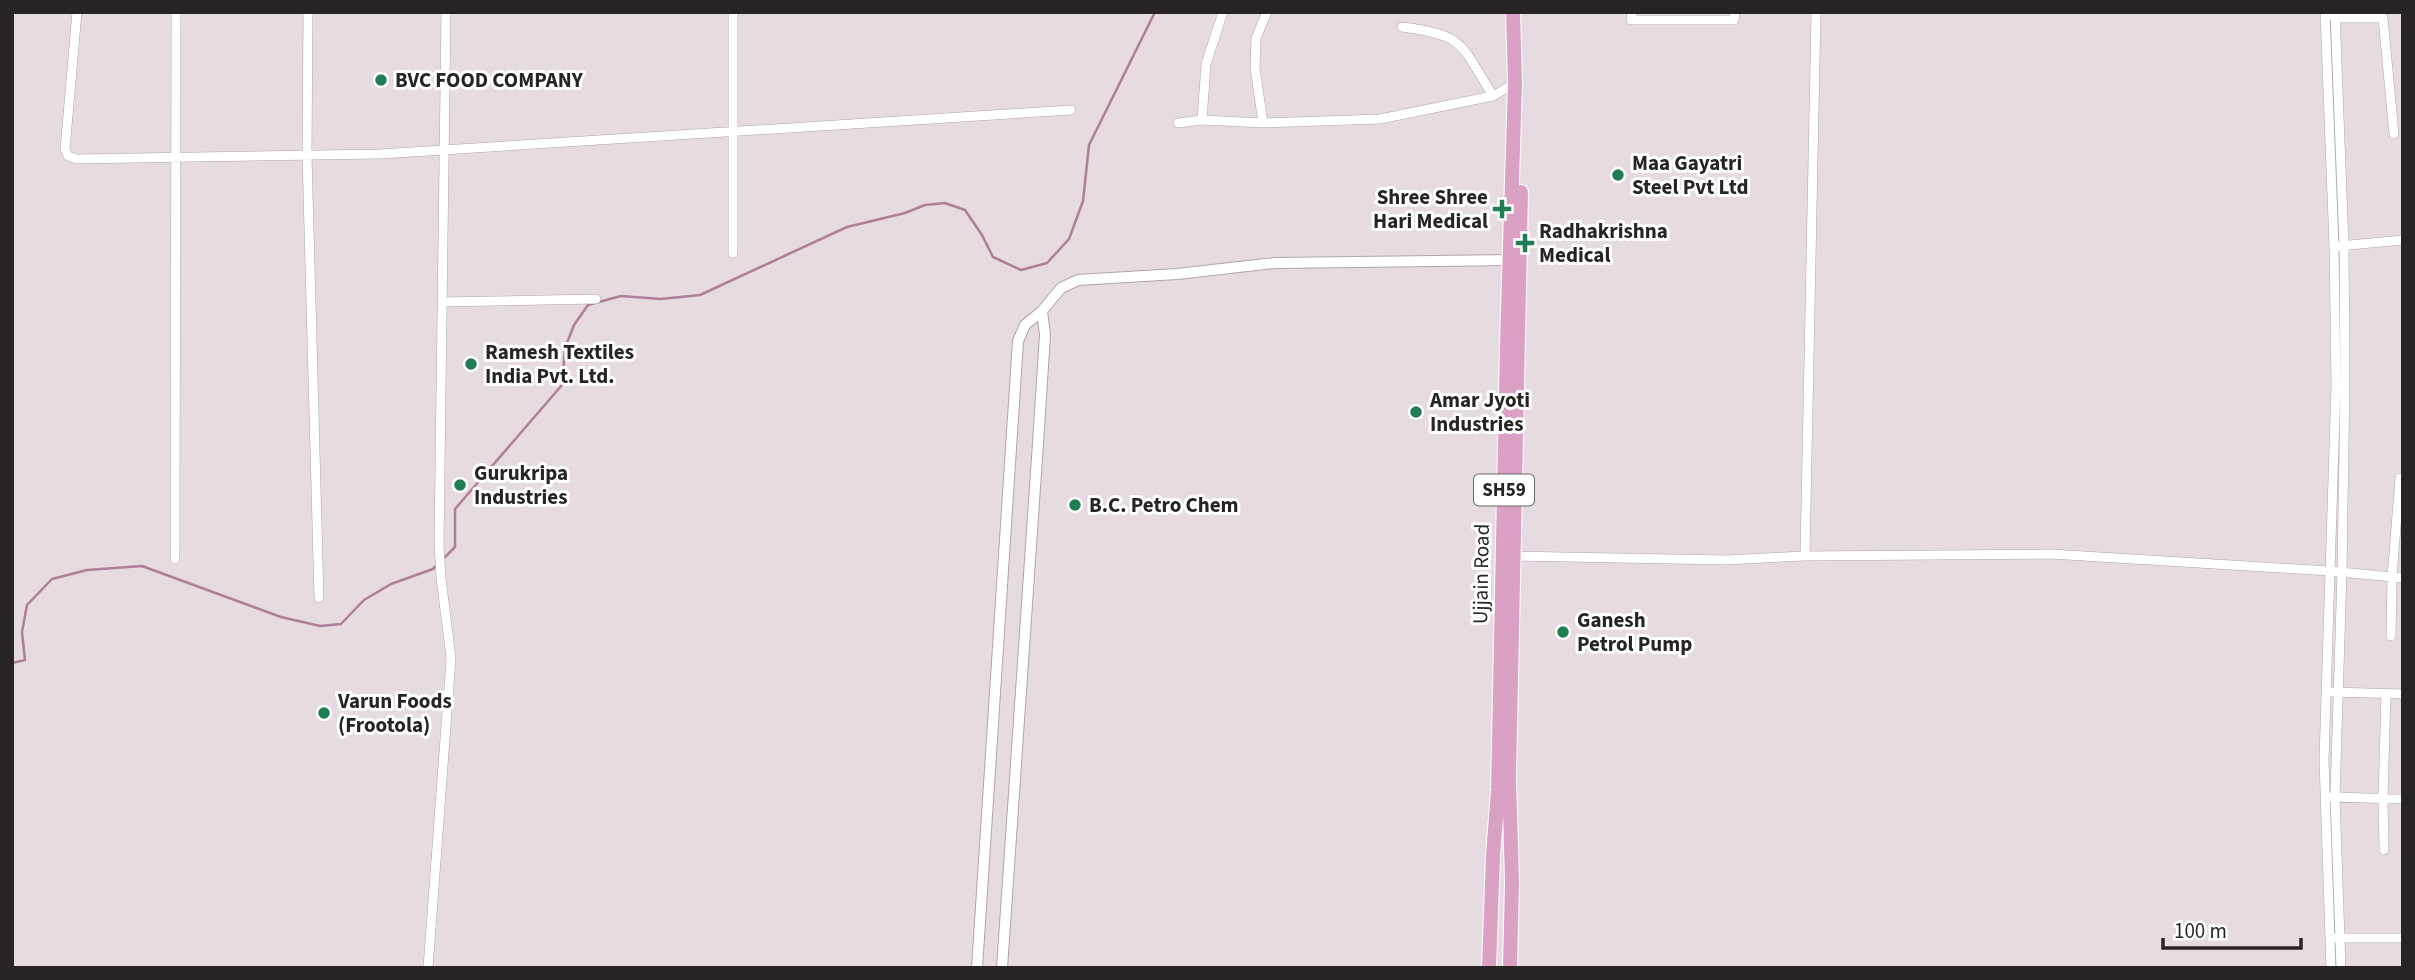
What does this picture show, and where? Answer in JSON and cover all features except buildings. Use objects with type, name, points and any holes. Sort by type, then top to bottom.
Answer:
[{"type":"main road","name":"Ujjain Road","points":[[1513,12],[1515,260]]},
{"type":"main road","name":"Ujjain Road","points":[[1489,968],[1508,556],[1523,12]]},
{"type":"main road","name":"Ujjain Road","points":[[1508,556],[1512,881],[1510,968]]},
{"type":"street","points":[[77,12],[65,149],[68,156],[76,159],[444,150],[1071,110]]},
{"type":"street","points":[[175,559],[176,12]]},
{"type":"street","points":[[308,12],[307,155],[319,598]]},
{"type":"street","points":[[428,968],[451,658],[439,544],[446,12]]},
{"type":"street","points":[[733,12],[733,253]]},
{"type":"street","points":[[1202,120],[1206,64],[1223,12]]},
{"type":"street","points":[[1263,123],[1255,68],[1256,38],[1267,12]]},
{"type":"street","points":[[1632,12],[1631,20],[1734,20],[1735,12]]},
{"type":"street","points":[[1805,556],[1816,12]]},
{"type":"street","points":[[2331,692],[2342,572],[2345,381],[2331,14],[2374,15],[2383,18],[2394,134]]},
{"type":"street","points":[[1402,27],[1438,32],[1454,40],[1471,56],[1493,96]]},
{"type":"street","points":[[1178,123],[1202,120],[1263,123],[1380,120],[1493,96],[1515,83]]},
{"type":"street","points":[[2339,246],[2403,240]]},
{"type":"street","points":[[2339,246],[2330,571],[2330,797],[2336,938],[2341,968]]},
{"type":"street","points":[[977,968],[1018,341],[1025,325],[1042,311],[1060,288],[1078,280],[1100,277],[1177,274],[1275,263],[1515,260]]},
{"type":"street","points":[[442,302],[596,299]]},
{"type":"street","points":[[1002,968],[1045,335],[1042,311]]},
{"type":"street","points":[[2391,636],[2392,577],[2400,478]]},
{"type":"street","points":[[1508,556],[1726,560],[1805,556],[2051,554],[2403,578]]},
{"type":"street","points":[[2331,692],[2403,694]]},
{"type":"street","points":[[2384,850],[2386,694]]},
{"type":"street","points":[[2330,797],[2403,799]]},
{"type":"street","points":[[2336,938],[2403,938]]},
{"type":"street","points":[[2331,968],[2336,938]]},
{"type":"waterway","points":[[442,560],[455,547],[455,509],[562,385],[565,348],[574,325],[588,305],[621,296],[661,299],[700,295],[847,227],[905,213],[925,205],[945,203],[965,210],[993,257],[1021,270],[1047,263],[1069,239],[1083,201],[1089,145],[1155,12]]},
{"type":"waterway","points":[[12,663],[25,660],[22,632],[27,605],[52,579],[87,570],[142,566],[281,617],[320,626],[341,624],[364,600],[391,584],[433,569],[438,564]]},
{"type":"place","name":"BVC FOOD COMPANY","points":[[381,80]]},
{"type":"place","name":"Maa Gayatri Steel Pvt Ltd","points":[[1618,175]]},
{"type":"place","name":"Shree Shree Hari Medical","points":[[1502,209]]},
{"type":"place","name":"Radhakrishna Medical","points":[[1525,243]]},
{"type":"place","name":"Ramesh Textiles India Pvt. Ltd.","points":[[471,364]]},
{"type":"place","name":"Amar Jyoti Industries","points":[[1416,412]]},
{"type":"place","name":"Gurukripa Industries","points":[[460,485]]},
{"type":"place","name":"B.C. Petro Chem","points":[[1075,505]]},
{"type":"place","name":"Ganesh Petrol Pump","points":[[1563,632]]},
{"type":"place","name":"Varun Foods (Frootola)","points":[[324,713]]}]
